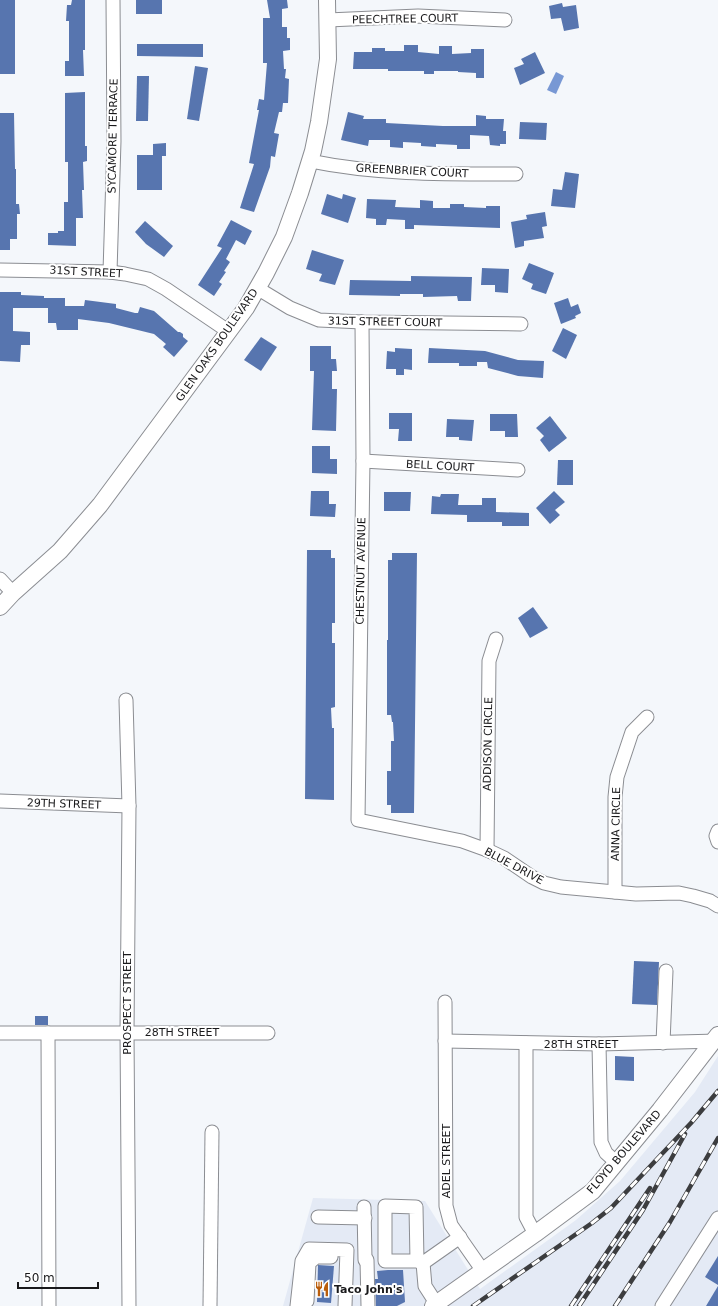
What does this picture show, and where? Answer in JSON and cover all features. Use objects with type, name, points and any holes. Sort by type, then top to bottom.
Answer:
[{"type":"main road","name":"GLEN OAKS BOULEVARD","points":[[0,607],[13,593],[60,551],[100,505],[246,308],[257,288],[284,237],[310,162],[319,122],[328,59],[327,0]]},
{"type":"main road","name":"FLOYD BOULEVARD","points":[[434,1305],[593,1191],[716,1039]]},
{"type":"street","name":"SYCAMORE TERRACE","points":[[110,272],[114,141],[113,0]]},
{"type":"street","name":"PEECHTREE COURT","points":[[328,20],[418,16],[505,20]]},
{"type":"street","name":"GREENBRIER COURT","points":[[310,162],[384,172],[423,174],[516,174]]},
{"type":"street","name":"31ST STREET","points":[[0,270],[110,272],[148,279],[166,289],[228,331]]},
{"type":"street","name":"31ST STREET COURT","points":[[257,288],[290,308],[319,320],[521,324]]},
{"type":"street","name":"CHESTNUT AVENUE","points":[[358,820],[363,461],[362,322]]},
{"type":"street","name":"BELL COURT","points":[[363,461],[518,470]]},
{"type":"street","points":[[0,579],[13,593]]},
{"type":"street","name":"ADDISON CIRCLE","points":[[487,850],[489,661],[496,639]]},
{"type":"street","name":"PROSPECT STREET","points":[[126,700],[128,806],[127,1032],[129,1306]]},
{"type":"street","name":"ANNA CIRCLE","points":[[615,892],[617,777],[632,732],[647,717]]},
{"type":"street","name":"29TH STREET","points":[[0,801],[128,806]]},
{"type":"street","name":"BLUE DRIVE","points":[[358,820],[462,841],[504,858],[532,877],[544,883],[560,887],[636,894],[679,894],[710,901],[718,906]]},
{"type":"street","points":[[718,831],[716,836],[718,842]]},
{"type":"street","points":[[664,1043],[666,971]]},
{"type":"street","name":"ADEL STREET","points":[[445,1002],[446,1206],[451,1225],[483,1271]]},
{"type":"street","name":"28TH STREET","points":[[0,1033],[268,1033]]},
{"type":"street","points":[[48,1033],[49,1306]]},
{"type":"street","name":"28TH STREET","points":[[445,1042],[599,1044],[664,1043],[716,1039]]},
{"type":"street","points":[[526,1043],[526,1217],[535,1234]]},
{"type":"street","points":[[599,1044],[602,1142],[606,1153],[617,1163]]},
{"type":"street","points":[[210,1306],[212,1132]]},
{"type":"street","points":[[385,1261],[385,1206],[416,1207],[420,1262],[425,1286],[434,1305]]},
{"type":"street","points":[[318,1217],[365,1213],[368,1306]]},
{"type":"street","points":[[662,1306],[718,1218]]},
{"type":"street","points":[[302,1306],[307,1301],[309,1263],[316,1257],[420,1262],[460,1237]]},
{"type":"street","points":[[296,1306],[302,1261],[309,1249],[347,1250],[345,1306]]},
{"type":"shaded area","points":[[718,1056],[718,1306],[283,1306],[313,1198],[425,1201],[480,1289],[576,1220],[620,1181],[695,1092]]},
{"type":"water","points":[[556,72],[564,76],[556,94],[547,90]]},
{"type":"building","points":[[0,0],[15,0],[15,74],[0,74]]},
{"type":"building","points":[[72,0],[85,0],[85,50],[83,50],[84,76],[65,76],[65,61],[69,61],[69,21],[66,21],[67,5],[71,5]]},
{"type":"building","points":[[136,0],[162,0],[162,14],[136,14]]},
{"type":"building","points":[[267,0],[287,0],[288,8],[282,9],[282,27],[287,27],[287,38],[290,38],[290,50],[283,51],[284,69],[286,69],[285,78],[289,79],[288,103],[283,103],[282,112],[279,112],[274,133],[279,134],[275,157],[271,156],[270,167],[254,212],[240,208],[254,164],[249,163],[259,110],[257,110],[259,99],[264,100],[267,63],[263,63],[263,18],[270,18]]},
{"type":"building","points":[[562,3],[563,7],[576,5],[579,28],[564,31],[561,18],[551,19],[549,6]]},
{"type":"building","points":[[137,44],[203,44],[203,57],[137,56]]},
{"type":"building","points":[[404,45],[418,45],[418,52],[439,54],[439,46],[452,46],[452,54],[471,53],[471,49],[484,49],[484,78],[476,78],[476,73],[458,71],[434,71],[434,74],[424,74],[424,71],[353,69],[354,52],[372,52],[372,48],[385,48],[385,51],[404,51]]},
{"type":"building","points":[[535,52],[545,73],[520,85],[514,68],[524,64],[521,59]]},
{"type":"building","points":[[195,66],[208,68],[199,121],[187,119]]},
{"type":"building","points":[[137,76],[149,76],[148,121],[136,121]]},
{"type":"building","points":[[85,92],[85,146],[87,146],[87,161],[83,162],[83,218],[76,218],[76,246],[48,245],[48,233],[58,233],[58,231],[64,231],[64,202],[68,202],[68,162],[65,162],[65,93]]},
{"type":"building","points":[[348,112],[364,116],[363,119],[386,119],[386,123],[443,126],[476,126],[476,115],[486,116],[486,119],[504,119],[503,131],[506,131],[506,144],[500,144],[500,146],[490,145],[489,136],[470,135],[470,149],[457,149],[457,145],[436,144],[436,147],[421,146],[421,143],[403,142],[403,148],[390,147],[390,140],[369,140],[368,146],[341,140]]},
{"type":"building","points":[[0,113],[14,113],[16,204],[19,204],[20,214],[17,214],[17,239],[10,239],[10,250],[0,250]]},
{"type":"building","points":[[520,122],[547,123],[546,140],[519,139]]},
{"type":"building","points":[[166,143],[166,156],[162,156],[162,190],[137,190],[137,155],[153,155],[153,144]]},
{"type":"building","points":[[565,172],[579,174],[575,208],[551,206],[553,189],[562,190]]},
{"type":"building","points":[[327,194],[342,199],[343,194],[356,198],[348,223],[321,214]]},
{"type":"building","points":[[367,199],[396,200],[395,207],[420,208],[420,200],[433,201],[433,208],[450,208],[450,204],[464,204],[464,207],[486,208],[486,206],[500,206],[500,228],[414,225],[414,229],[405,229],[405,220],[387,219],[386,225],[376,225],[376,219],[366,218]]},
{"type":"building","points":[[545,212],[547,226],[542,227],[544,238],[524,241],[524,246],[515,248],[511,222],[527,219],[526,215]]},
{"type":"building","points":[[231,220],[252,231],[245,245],[236,240],[226,259],[230,262],[224,271],[226,272],[219,282],[222,284],[214,296],[198,285],[222,248],[217,246]]},
{"type":"building","points":[[145,221],[173,246],[164,257],[146,244],[135,232]]},
{"type":"building","points":[[312,250],[344,260],[335,285],[319,281],[322,274],[306,269]]},
{"type":"building","points":[[529,263],[554,273],[546,294],[531,289],[533,284],[522,279]]},
{"type":"building","points":[[482,268],[509,269],[508,293],[495,292],[495,285],[481,285]]},
{"type":"building","points":[[411,276],[472,277],[471,301],[458,301],[457,296],[423,297],[423,294],[400,294],[400,296],[349,295],[350,280],[411,281]]},
{"type":"building","points":[[0,292],[21,292],[21,295],[44,296],[44,298],[65,298],[65,306],[84,306],[85,300],[116,304],[116,308],[135,313],[138,313],[140,307],[154,311],[178,332],[183,334],[183,337],[188,341],[174,357],[163,347],[166,344],[154,334],[109,323],[78,319],[78,330],[57,330],[56,323],[48,323],[48,308],[13,308],[13,331],[30,332],[30,345],[21,345],[20,362],[0,361]]},
{"type":"building","points":[[568,298],[571,307],[578,304],[581,313],[575,316],[576,318],[561,324],[554,303]]},
{"type":"building","points":[[563,328],[577,335],[566,359],[552,351]]},
{"type":"building","points":[[261,337],[277,347],[261,371],[244,360]]},
{"type":"building","points":[[310,346],[331,346],[331,359],[336,359],[337,371],[332,371],[332,389],[337,389],[336,431],[312,430],[314,371],[310,371]]},
{"type":"building","points":[[395,348],[412,349],[412,370],[404,369],[404,375],[396,375],[396,369],[386,369],[387,351],[395,352]]},
{"type":"building","points":[[429,348],[485,351],[518,360],[544,361],[543,378],[518,376],[488,368],[487,362],[477,362],[477,366],[459,366],[459,363],[428,363]]},
{"type":"building","points":[[389,413],[412,413],[412,441],[398,441],[399,429],[389,429]]},
{"type":"building","points":[[490,414],[517,414],[518,437],[505,437],[505,431],[490,431]]},
{"type":"building","points":[[550,416],[567,438],[549,452],[540,440],[544,436],[536,428]]},
{"type":"building","points":[[447,419],[474,420],[472,441],[459,440],[459,437],[446,437]]},
{"type":"building","points":[[312,446],[330,446],[330,459],[337,459],[337,474],[312,473]]},
{"type":"building","points":[[558,460],[573,460],[573,485],[557,485]]},
{"type":"building","points":[[311,491],[329,491],[329,504],[336,504],[335,517],[310,516]]},
{"type":"building","points":[[554,491],[565,502],[555,510],[560,515],[550,524],[536,508]]},
{"type":"building","points":[[384,492],[411,492],[410,511],[384,511]]},
{"type":"building","points":[[441,494],[459,494],[458,505],[482,505],[482,498],[496,498],[496,512],[529,513],[529,526],[502,526],[502,522],[467,522],[467,515],[431,514],[432,496],[440,497]]},
{"type":"building","points":[[307,550],[331,550],[331,558],[335,558],[335,623],[332,623],[332,643],[335,643],[335,707],[331,708],[332,728],[334,728],[334,800],[305,799]]},
{"type":"building","points":[[392,553],[417,553],[414,813],[391,813],[391,805],[387,805],[387,771],[391,771],[391,741],[394,741],[393,722],[391,715],[387,715],[388,560],[392,560]]},
{"type":"building","points":[[533,607],[548,628],[530,638],[518,618]]},
{"type":"building","points":[[634,961],[659,962],[657,1005],[632,1004]]},
{"type":"building","points":[[35,1016],[48,1016],[48,1025],[35,1025]]},
{"type":"building","points":[[615,1056],[634,1057],[634,1081],[615,1080]]},
{"type":"building","points":[[718,1256],[718,1285],[705,1277]]},
{"type":"building","points":[[318,1265],[334,1266],[331,1303],[317,1302]]},
{"type":"building","points":[[403,1270],[405,1302],[397,1306],[376,1306],[375,1279],[378,1279],[377,1271]]},
{"type":"building","points":[[718,1286],[718,1306],[706,1306]]},
{"type":"railway","points":[[473,1306],[592,1223],[611,1208],[691,1123],[718,1091]]},
{"type":"railway","points":[[579,1306],[643,1210],[685,1134]]},
{"type":"railway","points":[[615,1306],[670,1222],[718,1138]]},
{"type":"railway","points":[[571,1306],[650,1188]]},
{"type":"place","name":"Taco John's","points":[[322,1289]]}]
